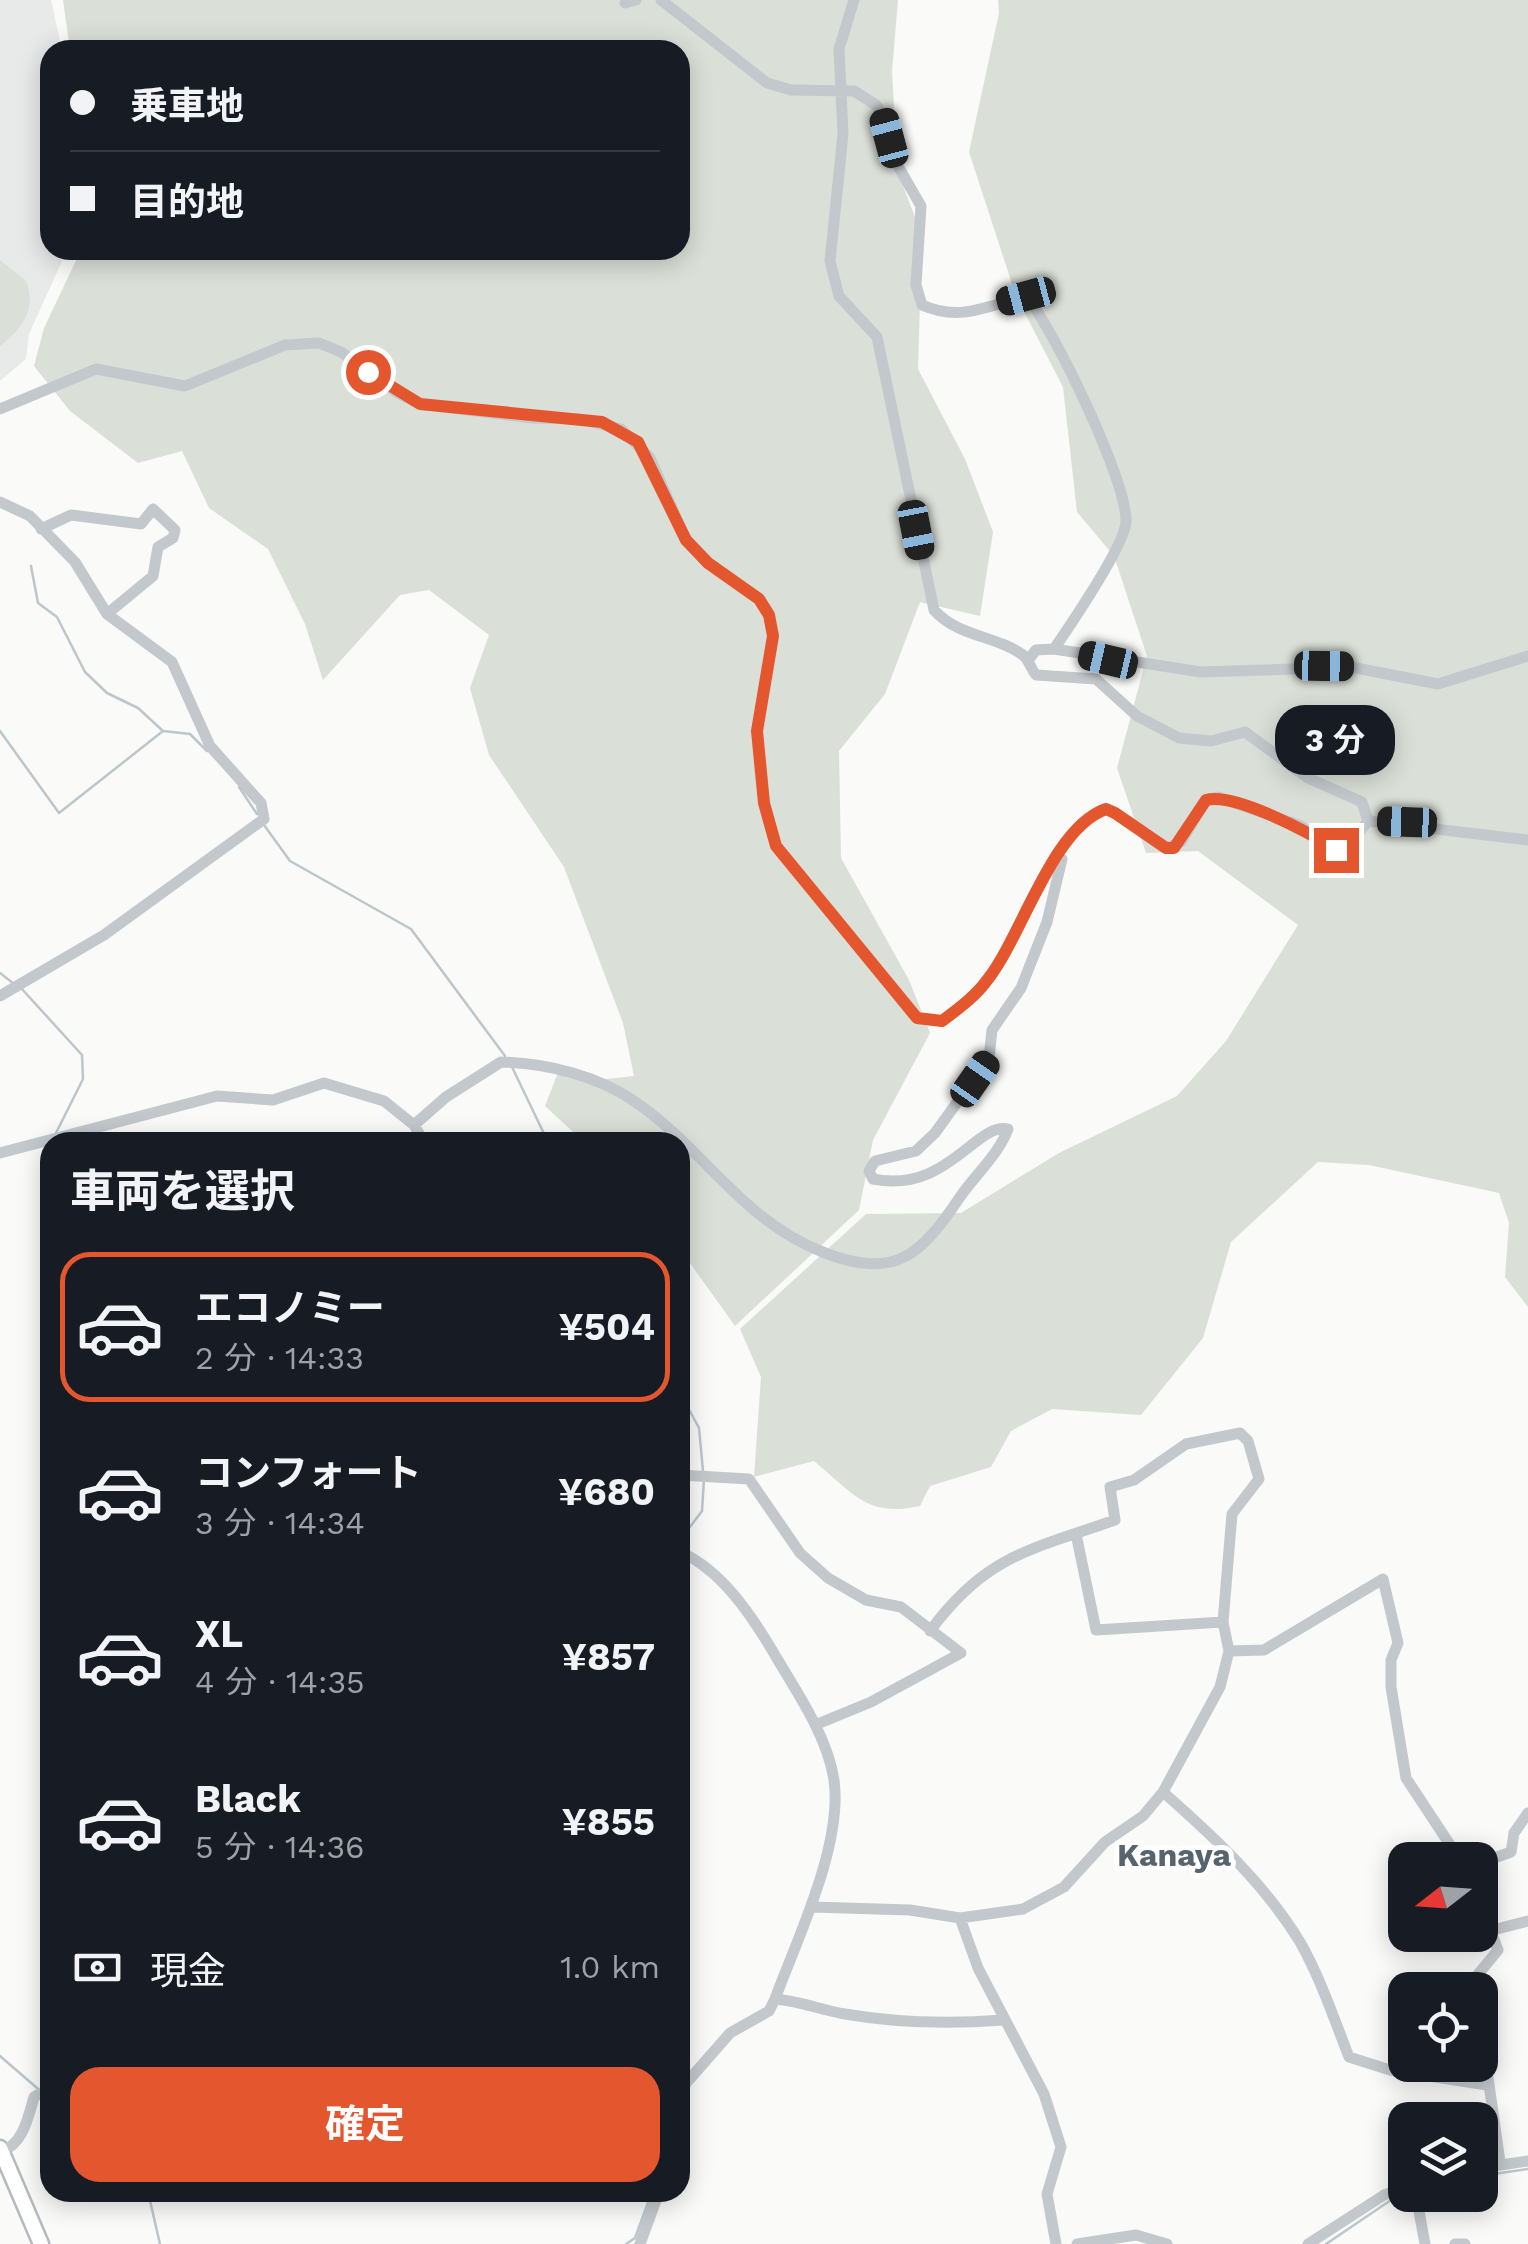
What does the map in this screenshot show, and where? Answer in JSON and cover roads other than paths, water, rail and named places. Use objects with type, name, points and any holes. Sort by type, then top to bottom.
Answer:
[{"type":"main road","points":[[1,2151],[41,2244]]},
{"type":"street","points":[[661,0],[767,83],[791,90],[866,96],[876,105],[883,116],[895,161],[921,206],[916,268],[922,305],[945,315],[1029,298],[1051,333],[1120,490],[1124,531],[1054,649]]},
{"type":"street","points":[[854,0],[840,49],[843,134],[831,234],[832,274],[839,296],[877,336],[934,610],[958,629],[1004,644],[1028,658],[1036,675],[1096,679],[1137,716],[1178,738],[1210,741],[1245,732],[1258,738],[1308,778],[1362,802],[1368,820]]},
{"type":"street","points":[[0,410],[96,369],[185,386],[286,346],[319,344],[341,352],[396,392],[420,404],[532,418],[579,419],[622,429],[650,458],[686,540],[708,563],[759,599],[769,615],[773,636],[757,731],[764,803],[776,846],[917,1018],[942,1021],[988,980],[1066,842],[1084,820],[1106,809],[1166,848],[1174,848],[1206,800],[1218,797],[1301,826],[1336,850],[1349,846],[1368,820]]},
{"type":"street","points":[[0,502],[18,508],[76,562],[107,614],[172,662],[210,746],[262,802],[264,820],[104,935],[0,996]]},
{"type":"street","points":[[41,529],[71,515],[140,524],[153,509],[175,530],[173,538],[158,547],[153,576],[107,614]]},
{"type":"street","points":[[1028,658],[1036,650],[1054,649],[1202,672],[1351,667],[1438,684],[1528,656]]},
{"type":"street","points":[[1368,820],[1528,840]]},
{"type":"street","points":[[690,1148],[729,1192],[794,1241],[855,1265],[892,1264],[935,1234],[1008,1129],[992,1128],[928,1177],[900,1184],[873,1179],[869,1171],[875,1161],[916,1152],[935,1133],[989,1058],[992,1030],[1021,988],[1047,922],[1066,842]]},
{"type":"street","points":[[414,1125],[446,1096],[501,1062],[571,1072],[634,1101],[671,1132]]},
{"type":"street","points":[[82,1132],[217,1096],[273,1100],[324,1083],[341,1084],[384,1100],[418,1132]]},
{"type":"street","points":[[0,1154],[40,1143]]},
{"type":"street","points":[[812,1908],[910,1910],[960,1918],[1023,1908],[1064,1887],[1106,1842],[1143,1816],[1163,1792],[1211,1707],[1229,1650],[1223,1622],[1232,1514],[1259,1480],[1248,1441],[1240,1433],[1186,1444],[1134,1480],[1110,1487],[1115,1520],[1006,1557],[958,1594],[930,1632]]},
{"type":"street","points":[[690,1476],[749,1479],[800,1554],[828,1578],[866,1600],[902,1607],[961,1654],[871,1702],[815,1725]]},
{"type":"street","points":[[1076,1534],[1096,1630],[1223,1622]]},
{"type":"street","points":[[690,1557],[702,1562],[758,1628],[815,1725],[834,1781],[812,1908],[775,2000],[769,2011],[730,2034],[690,2080]]},
{"type":"street","points":[[1229,1650],[1264,1650],[1382,1579],[1398,1642],[1391,1660],[1392,1702],[1406,1778],[1448,1842]]},
{"type":"street","points":[[1163,1792],[1243,1866],[1285,1920],[1301,1944],[1349,2057],[1390,2070],[1487,2085]]},
{"type":"street","points":[[1498,1857],[1511,1852],[1514,1834],[1528,1813]]},
{"type":"street","points":[[960,1918],[962,1934],[1003,2020],[1034,2070],[1061,2147],[1047,2194],[1056,2244]]},
{"type":"street","points":[[1498,1929],[1528,1921]]},
{"type":"street","points":[[1480,1972],[1496,1952]]},
{"type":"street","points":[[775,2000],[808,2002],[839,2014],[946,2025],[1003,2020]]},
{"type":"street","points":[[1487,2082],[1500,2162],[1528,2162]]},
{"type":"street","points":[[1,2151],[10,2149],[25,2127],[34,2097],[40,2094]]},
{"type":"street","points":[[1308,2244],[1388,2194]]},
{"type":"street","points":[[640,2244],[655,2202]]},
{"type":"street","points":[[1419,2212],[1424,2244]]},
{"type":"street","points":[[1077,2244],[1136,2235],[1167,2244]]},
{"type":"street","points":[[1456,2244],[1465,2244]]},
{"type":"waterway","points":[[31,566],[38,603],[57,617],[85,672],[107,693],[138,708],[163,731],[190,734],[207,751]]},
{"type":"waterway","points":[[0,731],[59,813],[163,731]]},
{"type":"waterway","points":[[239,787],[257,814]]},
{"type":"waterway","points":[[264,825],[290,861],[411,929],[505,1056]]},
{"type":"waterway","points":[[0,973],[14,984]]},
{"type":"waterway","points":[[21,988],[82,1055],[83,1079],[56,1132]]},
{"type":"waterway","points":[[512,1067],[543,1132]]},
{"type":"waterway","points":[[690,1411],[699,1428],[703,1471]]},
{"type":"waterway","points":[[690,1527],[702,1511],[704,1479]]},
{"type":"waterway","points":[[0,2056],[37,2088]]},
{"type":"waterway","points":[[1498,2173],[1528,2169]]},
{"type":"waterway","points":[[150,2202],[160,2244]]},
{"type":"waterway","points":[[626,2244],[635,2238],[648,2202]]},
{"type":"waterway","points":[[1326,2244],[1388,2202]]},
{"type":"district","name":"Kanaya","points":[[1174,1855]]}]
